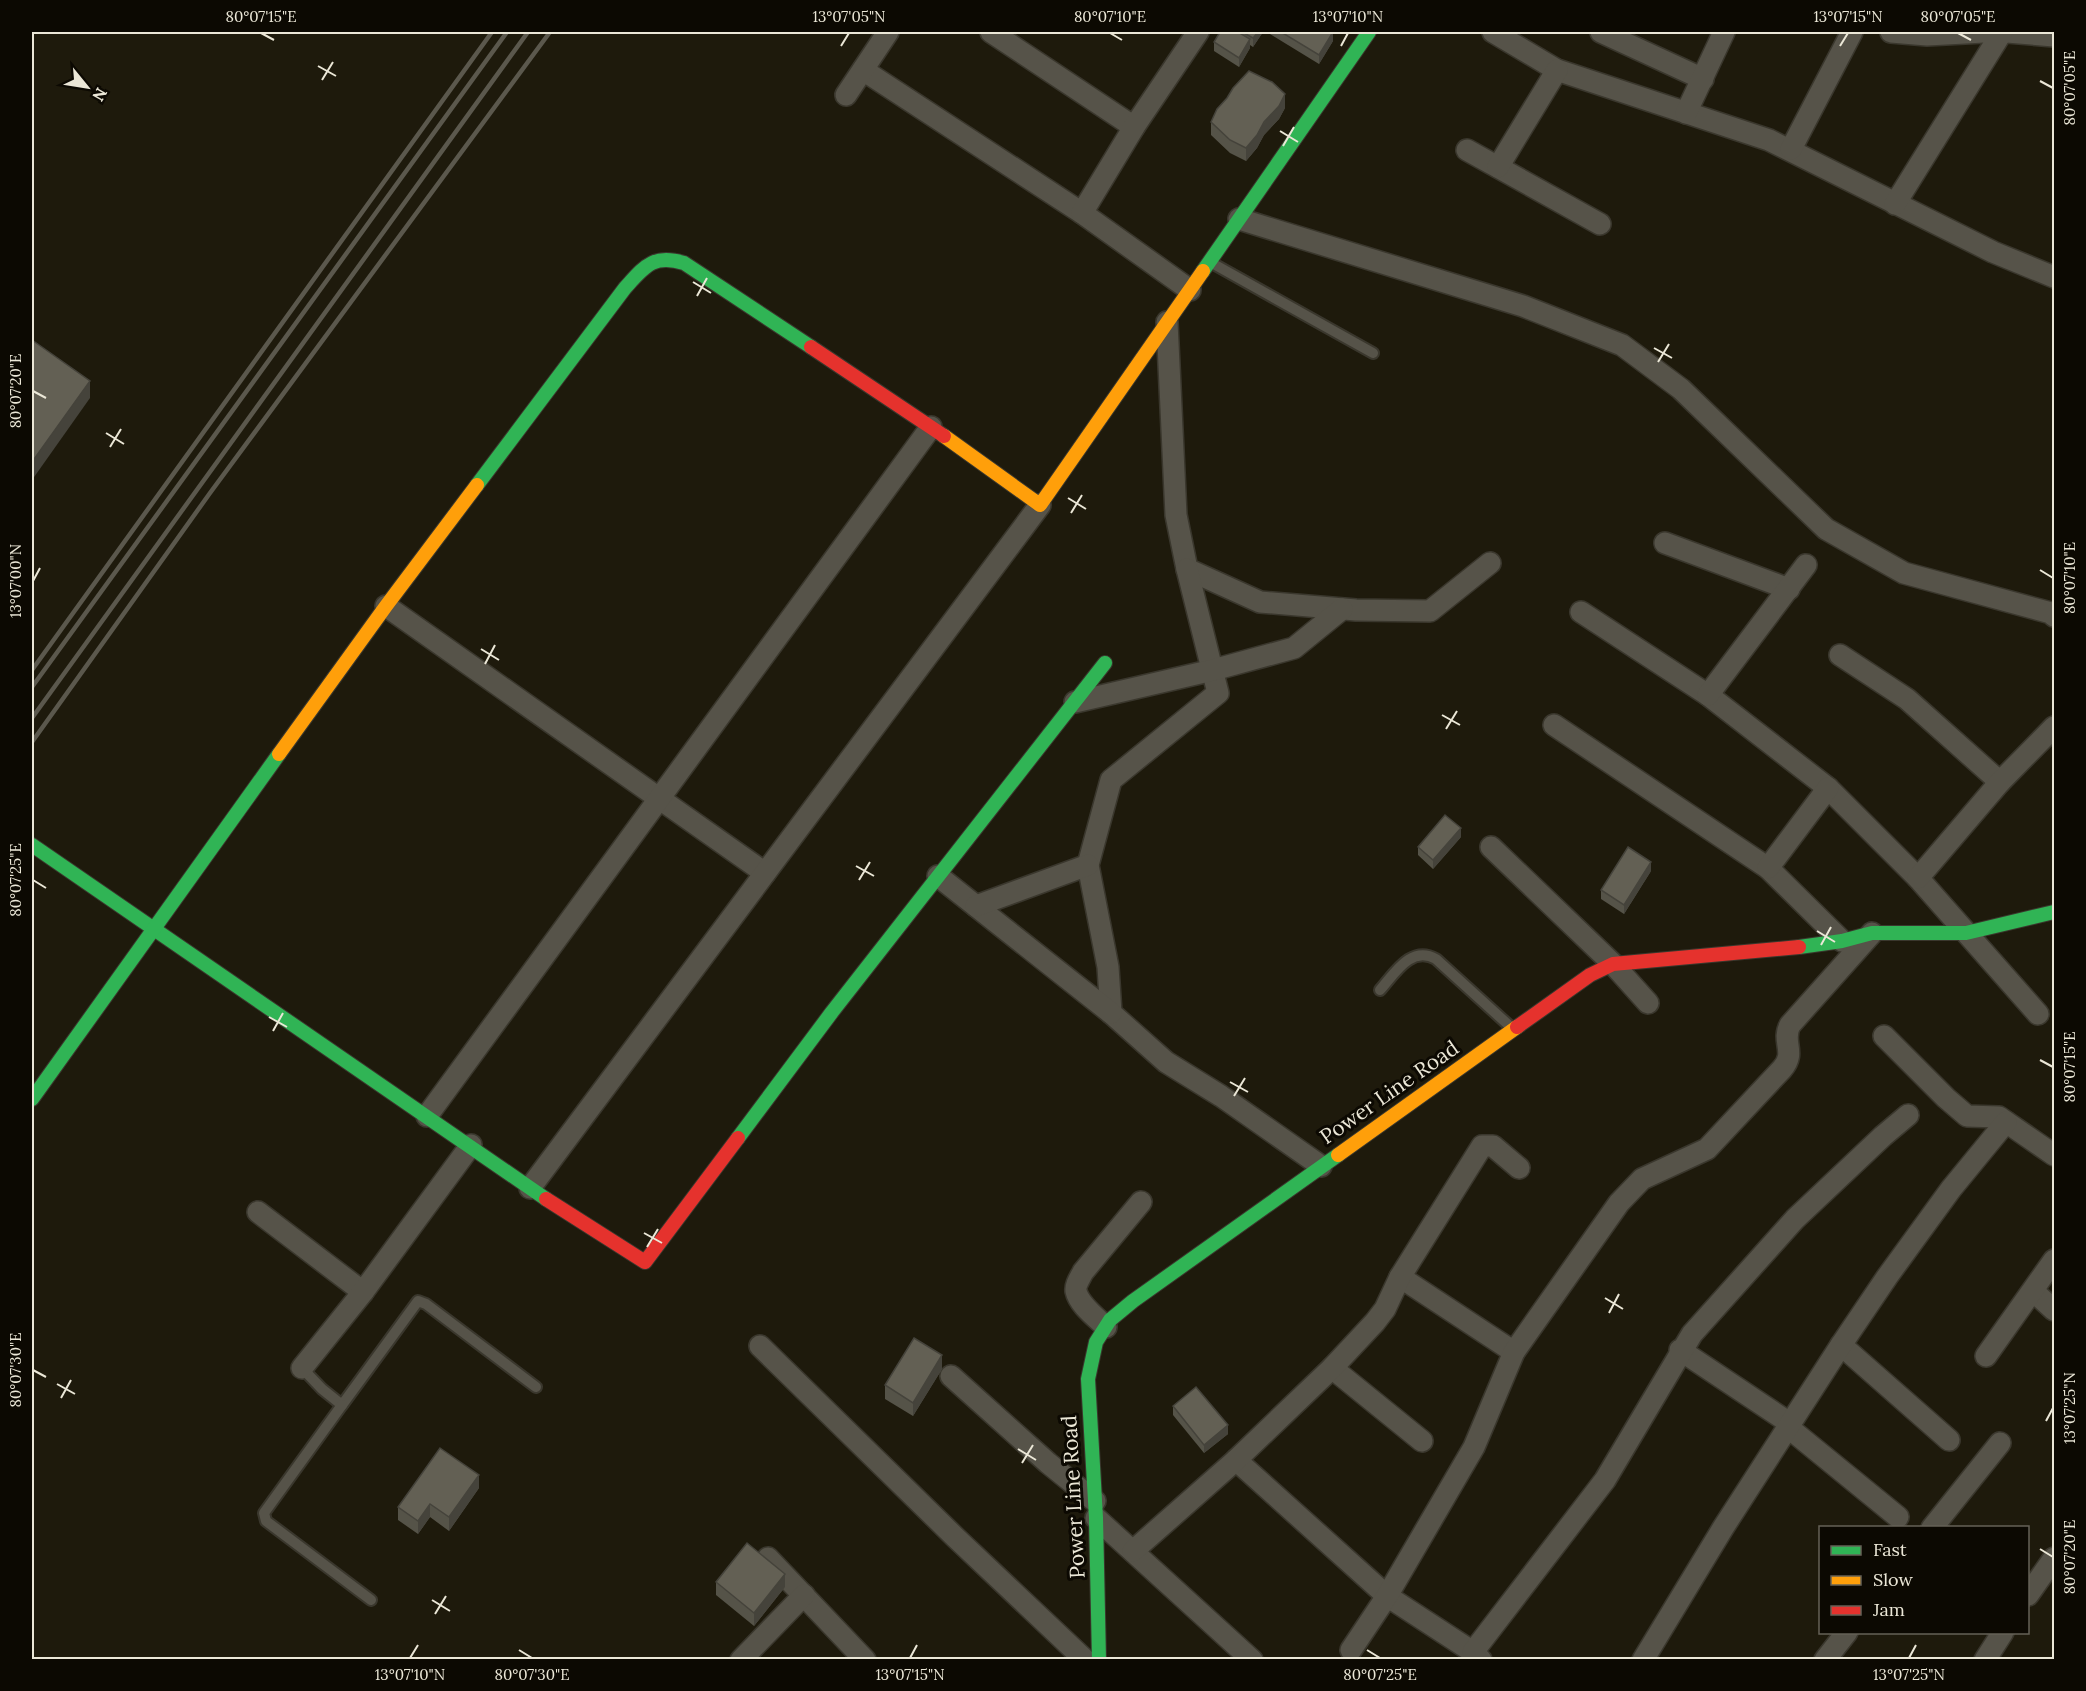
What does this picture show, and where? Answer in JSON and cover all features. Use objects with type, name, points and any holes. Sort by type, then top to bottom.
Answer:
[{"type":"street","points":[[846,95],[888,32]]},
{"type":"street","points":[[991,32],[1134,127]]},
{"type":"street","points":[[1082,213],[1134,127],[1198,32]]},
{"type":"street","points":[[530,1188],[1040,505],[1369,32]]},
{"type":"street","points":[[1493,32],[1557,70],[1791,149],[1993,252],[2055,277]]},
{"type":"street","points":[[1601,32],[1703,79]]},
{"type":"street","points":[[1686,113],[1724,32]]},
{"type":"street","points":[[1791,149],[1852,32]]},
{"type":"street","points":[[1891,32],[1927,35],[1984,32]]},
{"type":"street","points":[[1895,204],[2002,32]]},
{"type":"street","points":[[2007,32],[2055,36]]},
{"type":"street","points":[[863,70],[1082,213],[1190,290]]},
{"type":"street","points":[[1497,167],[1557,70]]},
{"type":"street","points":[[1467,150],[1600,224]]},
{"type":"street","points":[[1239,219],[1523,306],[1622,345],[1681,389],[1826,529],[1904,573],[2055,616]]},
{"type":"street","points":[[32,1099],[386,606],[625,288],[645,267],[657,259],[667,257],[684,263],[931,427],[1040,505]]},
{"type":"street","points":[[1111,1013],[1108,967],[1088,865],[1111,780],[1218,693],[1176,515],[1167,322]]},
{"type":"street","points":[[427,1116],[931,427]]},
{"type":"street","points":[[1665,543],[1789,589]]},
{"type":"street","points":[[1187,569],[1260,602],[1342,609],[1430,611],[1490,562]]},
{"type":"street","points":[[1708,695],[1806,565]]},
{"type":"street","points":[[386,606],[765,873]]},
{"type":"street","points":[[1075,702],[1213,670],[1294,648],[1342,609]]},
{"type":"street","points":[[1581,612],[1708,695],[1828,788],[1918,878],[2038,1014]]},
{"type":"street","points":[[1840,655],[1907,699],[2000,782]]},
{"type":"street","points":[[32,845],[471,1145],[530,1188],[645,1262],[832,1012],[1105,663]]},
{"type":"street","points":[[1554,725],[1768,868],[1842,941]]},
{"type":"street","points":[[1918,878],[2000,782],[2055,727]]},
{"type":"street","points":[[1768,868],[1828,788]]},
{"type":"street","points":[[1491,847],[1613,964],[1648,1003]]},
{"type":"street","points":[[976,906],[1088,865]]},
{"type":"street","points":[[938,876],[1111,1013],[1166,1062],[1221,1096],[1321,1166]]},
{"type":"street","name":"Power Line Road","points":[[1099,1659],[1096,1510],[1088,1379],[1096,1342],[1110,1320],[1133,1301],[1590,975],[1613,964],[1793,948],[1842,941],[1872,933],[1966,933],[2055,912]]},
{"type":"street","points":[[1351,1650],[1387,1596],[1474,1447],[1514,1352],[1631,1189],[1642,1179],[1707,1149],[1787,1064],[1790,1053],[1786,1035],[1790,1025],[1872,933]]},
{"type":"street","points":[[1884,1036],[1962,1112],[1974,1118],[1999,1117],[2055,1155]]},
{"type":"street","points":[[1236,1460],[1387,1596],[1477,1656],[1605,1480],[1680,1350],[1692,1334],[1795,1219],[1908,1115]]},
{"type":"street","points":[[1643,1659],[1723,1528],[1841,1345],[1945,1197],[2006,1122]]},
{"type":"street","points":[[302,1368],[363,1292],[471,1145]]},
{"type":"street","points":[[1133,1551],[1236,1460],[1332,1368],[1375,1322],[1385,1309],[1400,1277],[1482,1146],[1493,1146],[1519,1168]]},
{"type":"street","points":[[1106,1326],[1081,1302],[1076,1291],[1077,1285],[1083,1272],[1141,1202]]},
{"type":"street","points":[[258,1212],[363,1292]]},
{"type":"street","points":[[1986,1356],[2055,1260]]},
{"type":"street","points":[[1400,1277],[1514,1352]]},
{"type":"street","points":[[2033,1291],[2055,1310]]},
{"type":"street","points":[[1841,1345],[1949,1440]]},
{"type":"street","points":[[760,1346],[955,1537],[1085,1659]]},
{"type":"street","points":[[1680,1350],[1790,1426],[1898,1517]]},
{"type":"street","points":[[1332,1368],[1422,1441]]},
{"type":"street","points":[[951,1376],[1048,1463],[1096,1510],[1133,1551],[1252,1659]]},
{"type":"street","points":[[1933,1526],[2000,1443]]},
{"type":"street","points":[[768,1558],[865,1659]]},
{"type":"street","points":[[2029,1594],[2055,1558]]},
{"type":"street","points":[[741,1659],[804,1595]]},
{"type":"street","points":[[1825,1659],[1845,1634]]},
{"type":"street","points":[[1985,1659],[2002,1634]]},
{"type":"lane","points":[[1209,262],[1373,353]]},
{"type":"lane","points":[[1380,990],[1404,962],[1413,956],[1425,955],[1436,959],[1514,1030]]},
{"type":"lane","points":[[371,1600],[266,1521],[264,1513],[418,1301],[426,1304],[536,1387]]},
{"type":"lane","points":[[302,1368],[322,1389],[342,1404]]},
{"type":"building","points":[[1220,32],[1238,32],[1250,39],[1239,58],[1214,42]]},
{"type":"building","points":[[1242,32],[1258,32],[1253,38]]},
{"type":"building","points":[[1281,32],[1333,32],[1319,55]]},
{"type":"building","points":[[1249,71],[1272,82],[1285,94],[1279,106],[1264,122],[1246,148],[1230,140],[1211,122],[1217,109]]},
{"type":"building","points":[[32,340],[90,381],[32,462]]},
{"type":"building","points":[[1445,815],[1461,828],[1433,860],[1418,847]]},
{"type":"building","points":[[1628,847],[1651,862],[1624,905],[1601,890]]},
{"type":"building","points":[[914,1338],[942,1355],[913,1403],[885,1385]]},
{"type":"building","points":[[1196,1387],[1228,1425],[1204,1445],[1173,1406]]},
{"type":"building","points":[[440,1448],[479,1475],[449,1517],[430,1504],[418,1521],[398,1507]]},
{"type":"building","points":[[747,1543],[785,1574],[754,1613],[716,1582]]},
{"type":"railway","points":[[32,670],[492,32]]},
{"type":"railway","points":[[32,687],[507,32]]},
{"type":"railway","points":[[32,718],[528,32]]},
{"type":"railway","points":[[32,742],[210,493],[550,32]]},
{"type":"traffic: fast","points":[[1203,271],[1369,32]]},
{"type":"traffic: fast","points":[[477,485],[625,288],[644,268],[657,261],[684,263],[811,347]]},
{"type":"traffic: fast","points":[[738,1138],[832,1012],[1105,663]]},
{"type":"traffic: fast","points":[[32,1099],[279,754]]},
{"type":"traffic: fast","points":[[32,845],[546,1199]]},
{"type":"traffic: fast","points":[[1799,947],[1842,941],[1872,933],[1966,933],[2054,912]]},
{"type":"traffic: fast","points":[[1099,1660],[1096,1518],[1088,1379],[1096,1342],[1110,1320],[1133,1301],[1338,1155]]},
{"type":"traffic: slow","points":[[944,436],[1040,505],[1203,271]]},
{"type":"traffic: slow","points":[[279,754],[477,485]]},
{"type":"traffic: slow","points":[[1338,1155],[1517,1027]]},
{"type":"traffic: jam","points":[[811,347],[944,436]]},
{"type":"traffic: jam","points":[[1517,1027],[1590,975],[1613,964],[1799,947]]},
{"type":"traffic: jam","points":[[546,1199],[645,1262],[738,1138]]}]
